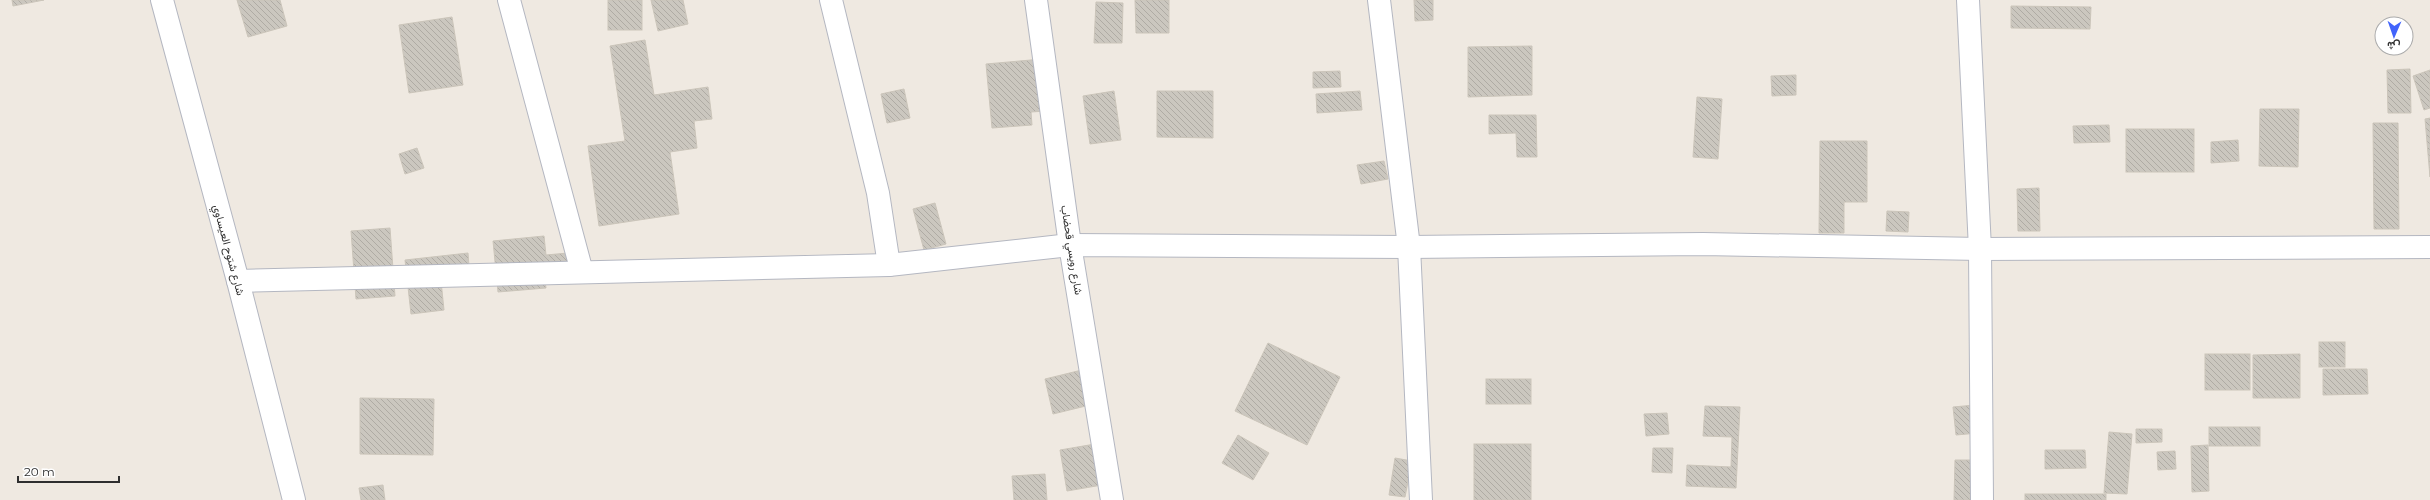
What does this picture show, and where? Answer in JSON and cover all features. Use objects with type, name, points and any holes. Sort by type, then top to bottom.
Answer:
[{"type":"street","name":"شارع شتوح العيساوي","points":[[162,0],[238,281],[294,500]]},
{"type":"street","points":[[508,0],[582,272]]},
{"type":"street","points":[[831,0],[878,194],[889,265]]},
{"type":"street","name":"شارع رويسي قحضاب","points":[[1036,0],[1070,245],[1112,500]]},
{"type":"street","points":[[1379,0],[1410,247],[1421,500]]},
{"type":"street","points":[[1968,0],[1980,249],[1982,500]]},
{"type":"street","points":[[238,281],[889,265],[1070,245],[1410,247],[1703,244],[1980,249],[2430,247]]},
{"type":"building","points":[[12,0],[44,0],[13,6]]},
{"type":"building","points":[[237,0],[280,0],[287,26],[248,37]]},
{"type":"building","points":[[608,0],[642,0],[642,30],[608,30]]},
{"type":"building","points":[[651,0],[683,0],[688,24],[658,31]]},
{"type":"building","points":[[1135,0],[1169,0],[1169,33],[1136,33]]},
{"type":"building","points":[[1414,0],[1433,0],[1433,20],[1415,21]]},
{"type":"building","points":[[1096,2],[1123,3],[1122,43],[1094,43]]},
{"type":"building","points":[[2011,6],[2091,7],[2090,29],[2011,28]]},
{"type":"building","points":[[452,17],[463,85],[409,93],[399,25]]},
{"type":"building","points":[[645,40],[654,95],[708,87],[712,119],[694,121],[697,148],[670,152],[679,214],[599,226],[588,146],[625,141],[610,46]]},
{"type":"building","points":[[1532,46],[1532,95],[1468,97],[1468,47]]},
{"type":"building","points":[[1042,59],[1046,111],[1031,112],[1032,125],[992,128],[986,64]]},
{"type":"building","points":[[2410,69],[2411,113],[2388,113],[2387,70]]},
{"type":"building","points":[[2430,70],[2430,108],[2424,110],[2413,76]]},
{"type":"building","points":[[1340,71],[1341,87],[1313,88],[1313,72]]},
{"type":"building","points":[[1796,75],[1796,95],[1772,96],[1771,76]]},
{"type":"building","points":[[904,89],[910,118],[887,123],[881,94]]},
{"type":"building","points":[[1114,91],[1121,140],[1090,144],[1083,96]]},
{"type":"building","points":[[1157,91],[1213,91],[1213,138],[1157,137]]},
{"type":"building","points":[[1360,91],[1362,110],[1317,113],[1316,94]]},
{"type":"building","points":[[1697,97],[1722,99],[1718,159],[1693,157]]},
{"type":"building","points":[[2260,109],[2299,109],[2298,167],[2259,166]]},
{"type":"building","points":[[1489,115],[1536,115],[1537,157],[1517,157],[1516,133],[1489,134]]},
{"type":"building","points":[[2430,118],[2430,177],[2425,119]]},
{"type":"building","points":[[2373,123],[2398,123],[2399,229],[2374,229]]},
{"type":"building","points":[[2109,125],[2110,142],[2074,143],[2073,126]]},
{"type":"building","points":[[2126,129],[2194,129],[2194,172],[2126,172]]},
{"type":"building","points":[[2238,140],[2239,161],[2211,163],[2211,142]]},
{"type":"building","points":[[1820,141],[1867,141],[1867,202],[1844,202],[1844,233],[1819,233]]},
{"type":"building","points":[[417,148],[424,168],[405,174],[399,154]]},
{"type":"building","points":[[1384,161],[1388,179],[1361,184],[1357,165]]},
{"type":"building","points":[[2039,188],[2040,231],[2018,231],[2017,189]]},
{"type":"building","points":[[935,203],[946,244],[924,250],[913,209]]},
{"type":"building","points":[[1887,211],[1909,212],[1908,232],[1886,231]]},
{"type":"building","points":[[390,228],[395,296],[356,299],[351,231]]},
{"type":"building","points":[[544,236],[546,255],[568,253],[570,279],[545,281],[546,288],[498,292],[493,241]]},
{"type":"building","points":[[468,253],[470,278],[441,281],[444,310],[411,314],[405,260]]},
{"type":"building","points":[[2319,342],[2345,342],[2345,367],[2319,367]]},
{"type":"building","points":[[1268,343],[1340,377],[1307,445],[1235,411]]},
{"type":"building","points":[[2205,354],[2250,354],[2250,390],[2205,390]]},
{"type":"building","points":[[2300,354],[2300,398],[2253,398],[2253,355]]},
{"type":"building","points":[[1086,369],[1094,404],[1053,414],[1045,379]]},
{"type":"building","points":[[2323,369],[2367,369],[2368,394],[2323,395]]},
{"type":"building","points":[[1486,379],[1531,379],[1531,404],[1486,404]]},
{"type":"building","points":[[360,398],[434,399],[433,455],[360,454]]},
{"type":"building","points":[[1975,405],[1978,433],[1956,435],[1953,407]]},
{"type":"building","points":[[1705,406],[1740,407],[1736,488],[1686,486],[1687,465],[1731,467],[1732,437],[1703,436]]},
{"type":"building","points":[[1667,413],[1669,434],[1646,436],[1644,414]]},
{"type":"building","points":[[2209,427],[2260,427],[2260,446],[2209,446]]},
{"type":"building","points":[[2136,429],[2162,429],[2162,442],[2136,443]]},
{"type":"building","points":[[2109,432],[2132,434],[2127,494],[2104,493]]},
{"type":"building","points":[[1238,435],[1269,453],[1253,480],[1222,463]]},
{"type":"building","points":[[1095,444],[1102,485],[1067,491],[1060,450]]},
{"type":"building","points":[[1474,444],[1531,444],[1531,500],[1474,500]]},
{"type":"building","points":[[2208,445],[2209,491],[2192,492],[2191,446]]},
{"type":"building","points":[[1653,448],[1673,448],[1672,473],[1652,472]]},
{"type":"building","points":[[2045,450],[2085,450],[2086,468],[2045,469]]},
{"type":"building","points":[[2175,451],[2176,469],[2158,470],[2157,452]]},
{"type":"building","points":[[1395,458],[1412,461],[1405,497],[1389,495]]},
{"type":"building","points":[[1955,460],[1980,460],[1980,500],[1954,500]]},
{"type":"building","points":[[1045,474],[1047,500],[1014,500],[1012,476]]},
{"type":"building","points":[[383,485],[385,500],[361,500],[359,488]]},
{"type":"building","points":[[2025,494],[2106,494],[2106,500],[2025,500]]}]
